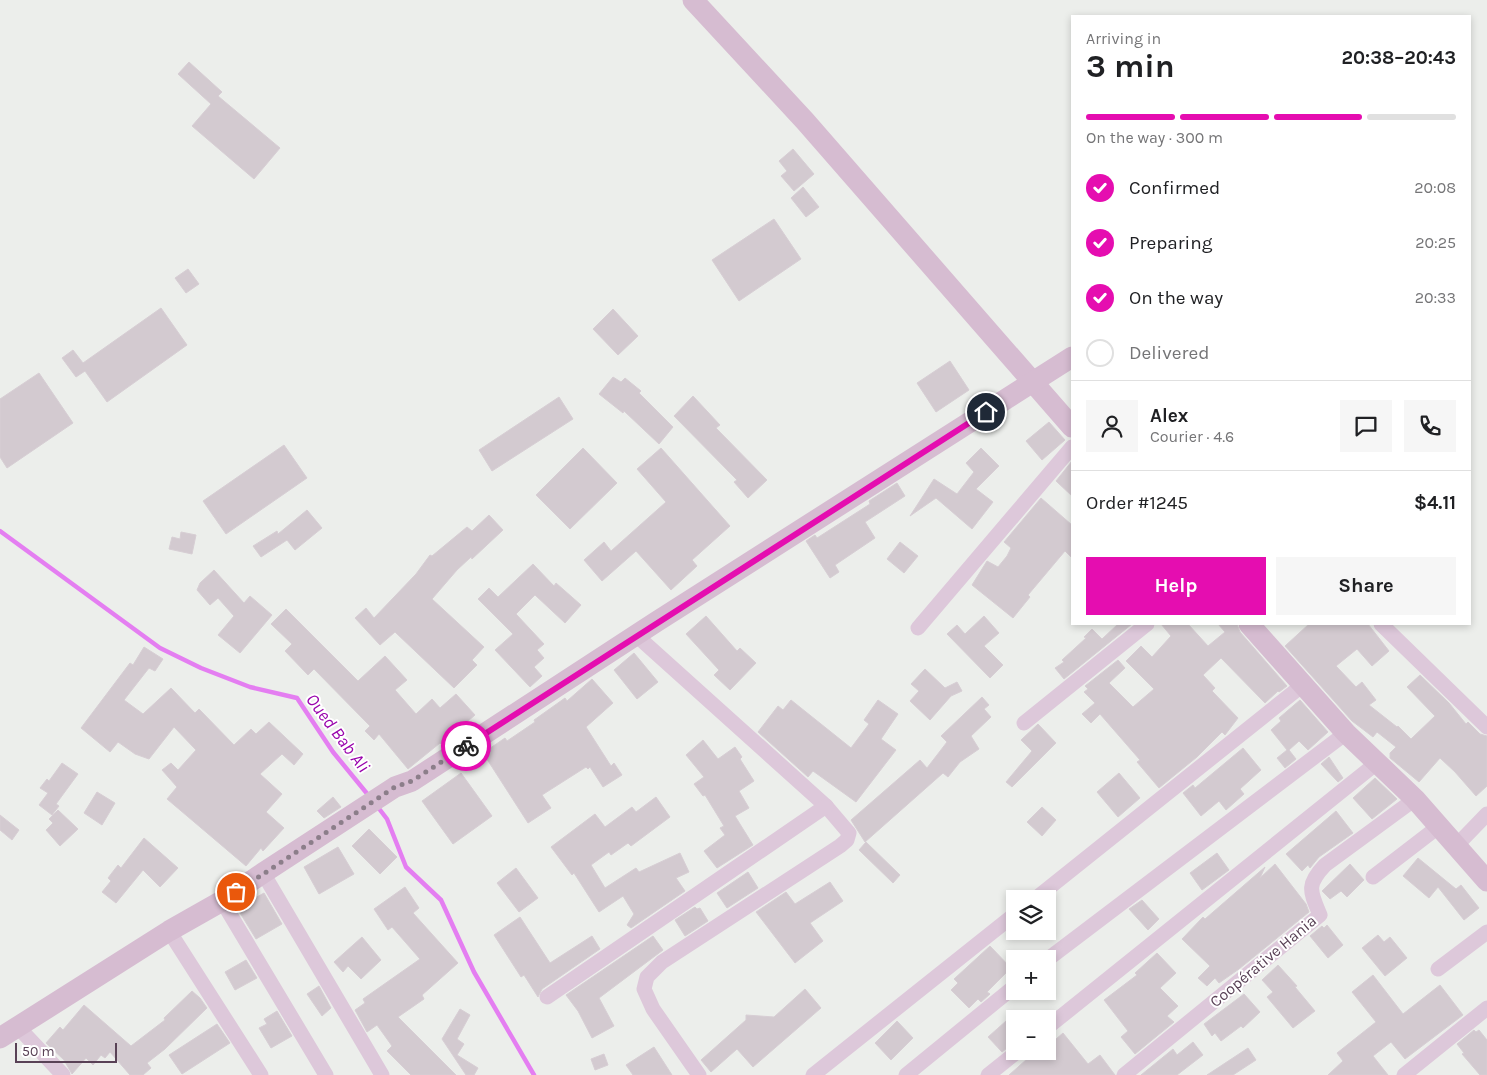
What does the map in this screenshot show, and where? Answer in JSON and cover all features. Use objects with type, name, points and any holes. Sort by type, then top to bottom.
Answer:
[{"type":"street","points":[[693,0],[805,121],[1071,426]]},
{"type":"street","points":[[0,1038],[168,931],[222,901],[263,872],[395,787],[412,781],[1071,358]]},
{"type":"street","points":[[918,628],[1071,448]]},
{"type":"street","points":[[1024,723],[1146,625]]},
{"type":"street","points":[[1250,625],[1346,733],[1415,799],[1487,880]]},
{"type":"street","points":[[1382,625],[1487,727]]},
{"type":"street","points":[[637,636],[826,806],[848,833],[846,840],[840,846],[662,962],[647,977],[644,989],[653,1009],[699,1075]]},
{"type":"street","points":[[1046,890],[1304,684]]},
{"type":"street","points":[[1056,953],[1346,733]]},
{"type":"street","points":[[1056,1021],[1378,762]]},
{"type":"street","name":"Coopérative Hania","points":[[1124,1075],[1320,915],[1312,896],[1313,878],[1325,865],[1415,799]]},
{"type":"street","points":[[547,997],[826,806]]},
{"type":"street","points":[[1457,845],[1487,814]]},
{"type":"street","points":[[1373,877],[1438,827]]},
{"type":"street","points":[[263,872],[382,1075]]},
{"type":"street","points":[[222,901],[326,1075]]},
{"type":"street","points":[[813,1075],[1006,921]]},
{"type":"street","points":[[168,931],[262,1075]]},
{"type":"street","points":[[1438,969],[1487,932]]},
{"type":"street","points":[[906,1075],[1006,993]]},
{"type":"street","points":[[1404,1075],[1487,1008]]},
{"type":"street","points":[[18,1027],[63,1075]]},
{"type":"street","points":[[988,1075],[1007,1060]]},
{"type":"building","points":[[189,62],[222,92],[218,96],[280,148],[254,179],[192,126],[211,104],[178,74]]},
{"type":"building","points":[[793,149],[814,174],[794,191],[781,176],[787,171],[779,161]]},
{"type":"building","points":[[803,187],[819,207],[806,217],[791,198]]},
{"type":"building","points":[[774,219],[801,259],[739,301],[712,260]]},
{"type":"building","points":[[188,269],[199,284],[186,293],[175,278]]},
{"type":"building","points":[[161,308],[187,345],[107,402],[85,371],[76,377],[62,358],[73,350],[83,363]]},
{"type":"building","points":[[613,309],[638,336],[618,355],[593,329]]},
{"type":"building","points":[[950,361],[969,390],[936,412],[917,383]]},
{"type":"building","points":[[39,373],[73,423],[7,468],[0,457],[0,399]]},
{"type":"building","points":[[613,377],[621,382],[625,378],[641,391],[639,393],[673,427],[659,444],[624,411],[623,413],[599,394]]},
{"type":"building","points":[[693,396],[720,425],[716,428],[767,480],[748,498],[734,482],[737,480],[674,416]]},
{"type":"building","points":[[559,397],[573,419],[492,471],[479,450]]},
{"type":"building","points":[[1049,422],[1065,440],[1042,460],[1026,441]]},
{"type":"building","points":[[284,445],[307,478],[226,534],[203,501]]},
{"type":"building","points":[[583,448],[617,483],[570,529],[536,495]]},
{"type":"building","points":[[661,448],[730,526],[692,560],[697,566],[671,590],[636,551],[602,581],[584,560],[604,542],[611,551],[666,502],[637,469]]},
{"type":"building","points":[[981,448],[999,466],[976,489],[993,502],[972,529],[936,498],[910,516],[934,479],[957,494],[974,472],[966,463]]},
{"type":"building","points":[[1071,462],[1071,495],[1056,481]]},
{"type":"building","points":[[897,483],[905,496],[865,522],[875,538],[835,565],[839,572],[830,578],[806,541],[815,535],[817,538],[870,504],[869,501]]},
{"type":"building","points":[[1041,498],[1071,524],[1071,557],[1065,551],[1028,595],[1030,597],[1013,618],[972,585],[987,561],[998,567],[1007,556],[1011,548],[1004,542]]},
{"type":"building","points":[[307,510],[322,528],[295,550],[287,540],[261,557],[253,546],[277,531],[278,534]]},
{"type":"building","points":[[489,515],[503,530],[472,559],[471,557],[457,570],[432,599],[484,647],[472,660],[477,665],[454,688],[395,632],[380,645],[355,618],[366,608],[374,618],[416,574],[430,555],[432,556],[467,527],[472,531]]},
{"type":"building","points":[[181,532],[196,535],[192,554],[169,549],[172,537],[180,539]]},
{"type":"building","points":[[900,542],[918,556],[904,573],[887,559]]},
{"type":"building","points":[[533,564],[554,586],[556,583],[581,605],[565,623],[535,595],[516,614],[544,644],[537,650],[544,658],[534,667],[542,676],[530,687],[495,650],[513,634],[478,599],[489,588],[498,597]]},
{"type":"building","points":[[214,570],[244,603],[250,596],[272,615],[240,653],[218,635],[234,616],[218,598],[210,605],[197,590],[200,583]]},
{"type":"building","points":[[286,609],[358,681],[385,656],[407,680],[395,690],[416,714],[432,699],[440,708],[456,694],[475,715],[408,769],[379,734],[374,740],[365,731],[370,726],[314,669],[308,675],[285,651],[292,644],[271,624]]},
{"type":"building","points":[[706,616],[737,651],[740,648],[756,663],[730,690],[714,675],[719,670],[686,634]]},
{"type":"building","points":[[984,616],[999,633],[984,646],[1003,665],[990,678],[947,634],[957,625],[965,634]]},
{"type":"building","points":[[1117,625],[1131,625],[1064,679],[1055,668],[1064,662],[1062,660],[1086,638],[1084,637],[1092,629],[1102,639]]},
{"type":"building","points":[[1162,625],[1189,625],[1208,646],[1225,632],[1219,625],[1237,625],[1240,632],[1287,686],[1278,691],[1265,703],[1221,658],[1203,675],[1215,688],[1212,691],[1238,718],[1225,735],[1222,732],[1197,757],[1159,788],[1137,762],[1140,760],[1100,714],[1091,723],[1082,714],[1095,703],[1084,692],[1088,689],[1085,686],[1118,660],[1125,668],[1109,683],[1133,707],[1154,689],[1126,661],[1141,646],[1152,657],[1171,636]]},
{"type":"building","points":[[1308,625],[1369,625],[1389,651],[1372,666],[1357,649],[1336,666],[1356,687],[1362,682],[1376,700],[1369,705],[1398,726],[1411,739],[1435,716],[1407,687],[1420,675],[1449,703],[1466,724],[1468,722],[1480,734],[1487,736],[1487,786],[1476,796],[1440,758],[1419,782],[1390,758],[1390,753],[1396,747],[1377,732],[1373,737],[1352,721],[1285,646]]},
{"type":"building","points":[[144,647],[163,659],[155,671],[149,668],[124,700],[143,714],[171,688],[195,713],[199,709],[234,745],[251,729],[256,734],[269,722],[303,754],[294,765],[282,754],[260,774],[282,794],[266,812],[284,828],[263,851],[261,848],[246,866],[167,799],[177,787],[162,770],[171,763],[178,770],[196,750],[174,727],[149,759],[135,754],[118,742],[110,752],[81,728],[130,663],[133,665]]},
{"type":"building","points":[[634,653],[658,682],[637,699],[614,670]]},
{"type":"building","points":[[925,669],[945,688],[957,682],[962,691],[951,696],[930,720],[910,701],[919,691],[911,684]]},
{"type":"building","points":[[592,679],[613,703],[586,727],[611,766],[614,763],[622,775],[603,787],[590,767],[588,769],[586,767],[542,795],[551,808],[528,823],[483,753],[505,738],[507,741],[565,698],[567,701]]},
{"type":"building","points":[[982,697],[989,705],[984,709],[991,717],[971,736],[979,749],[960,762],[948,777],[943,773],[865,842],[851,820],[920,760],[927,768],[947,742],[941,736]]},
{"type":"building","points":[[791,700],[851,748],[869,724],[864,720],[878,700],[898,714],[881,739],[896,750],[856,802],[813,771],[808,777],[758,732],[778,706],[783,710]]},
{"type":"building","points":[[1300,700],[1328,732],[1308,750],[1299,741],[1289,750],[1296,759],[1285,768],[1277,758],[1287,750],[1271,730],[1281,721],[1279,718]]},
{"type":"building","points":[[1038,724],[1056,743],[1012,787],[1006,782],[1032,751],[1021,740]]},
{"type":"building","points":[[703,740],[718,759],[735,747],[754,781],[739,791],[749,808],[735,816],[753,845],[717,868],[704,851],[725,835],[720,828],[724,826],[705,795],[703,796],[694,784],[704,777],[686,755]]},
{"type":"building","points":[[1243,748],[1261,770],[1240,789],[1244,794],[1226,810],[1219,801],[1201,816],[1183,793],[1193,785],[1195,788]]},
{"type":"building","points":[[1329,757],[1343,778],[1338,782],[1321,764]]},
{"type":"building","points":[[62,763],[78,774],[56,804],[59,806],[52,815],[39,805],[48,793],[40,788],[47,779],[49,781]]},
{"type":"building","points":[[461,773],[492,816],[453,844],[422,801]]},
{"type":"building","points":[[1119,773],[1140,798],[1118,817],[1097,792]]},
{"type":"building","points":[[1375,778],[1397,799],[1372,819],[1353,798]]},
{"type":"building","points":[[97,792],[115,803],[102,825],[84,813]]},
{"type":"building","points":[[333,797],[341,807],[324,818],[317,811]]},
{"type":"building","points":[[656,797],[670,817],[631,846],[628,843],[611,855],[609,852],[591,865],[605,888],[636,868],[639,872],[680,853],[689,872],[676,878],[685,891],[631,928],[627,925],[634,914],[623,896],[599,912],[574,873],[572,875],[551,847],[595,814],[605,827],[632,807],[636,812]]},
{"type":"building","points":[[1042,807],[1056,820],[1042,836],[1027,822]]},
{"type":"building","points":[[58,810],[78,829],[60,846],[46,830],[53,823],[49,819]]},
{"type":"building","points":[[1336,811],[1353,833],[1319,857],[1310,868],[1308,865],[1302,871],[1286,854]]},
{"type":"building","points":[[0,815],[19,830],[12,840],[0,830]]},
{"type":"building","points":[[369,829],[397,857],[380,874],[352,846]]},
{"type":"building","points":[[144,838],[178,868],[160,887],[143,870],[116,903],[102,892],[111,881],[108,878],[118,865],[121,868]]},
{"type":"building","points":[[866,842],[900,875],[893,883],[859,850]]},
{"type":"building","points":[[338,847],[354,874],[319,894],[304,867]]},
{"type":"building","points":[[1217,853],[1229,870],[1202,890],[1190,873]]},
{"type":"building","points":[[1418,858],[1456,889],[1461,885],[1479,908],[1464,920],[1438,887],[1429,898],[1403,876]]},
{"type":"building","points":[[1275,864],[1306,904],[1309,912],[1239,969],[1219,983],[1215,978],[1207,986],[1198,978],[1210,966],[1182,939],[1203,917],[1205,919],[1265,867],[1260,878]]},
{"type":"building","points":[[1350,864],[1364,880],[1347,897],[1341,891],[1330,899],[1322,891]]},
{"type":"building","points":[[516,868],[538,898],[519,912],[497,883]]},
{"type":"building","points":[[748,872],[758,888],[727,908],[717,893]]},
{"type":"building","points":[[830,882],[843,901],[810,923],[823,941],[795,963],[756,912],[786,892],[795,904]]},
{"type":"building","points":[[405,887],[419,908],[413,913],[458,963],[422,995],[424,999],[398,1017],[456,1075],[411,1075],[387,1051],[392,1046],[377,1025],[367,1032],[355,1010],[365,1003],[363,999],[420,959],[392,927],[388,930],[374,909]]},
{"type":"building","points":[[264,893],[282,924],[256,939],[237,908]]},
{"type":"building","points":[[1142,900],[1159,919],[1148,930],[1129,909]]},
{"type":"building","points":[[695,907],[697,909],[700,908],[708,921],[685,936],[675,920]]},
{"type":"building","points":[[520,917],[550,963],[592,936],[600,949],[542,989],[538,997],[524,975],[521,977],[494,935]]},
{"type":"building","points":[[1327,925],[1343,945],[1328,958],[1310,936],[1322,926],[1324,928]]},
{"type":"building","points":[[1378,935],[1384,942],[1390,937],[1407,958],[1385,976],[1362,948]]},
{"type":"building","points":[[653,936],[663,950],[599,998],[614,1026],[592,1038],[578,1011],[566,995]]},
{"type":"building","points":[[362,937],[381,960],[361,979],[348,966],[343,972],[334,962]]},
{"type":"building","points":[[990,946],[1006,963],[1006,973],[987,992],[990,994],[981,1002],[978,999],[969,1008],[951,990],[958,983],[954,979]]},
{"type":"building","points":[[1157,953],[1176,973],[1160,988],[1178,1006],[1167,1016],[1174,1022],[1135,1054],[1121,1037],[1128,1031],[1104,1000],[1137,975],[1135,973]]},
{"type":"building","points":[[246,960],[257,978],[235,990],[225,972]]},
{"type":"building","points":[[1278,965],[1297,986],[1295,987],[1315,1011],[1293,1028],[1267,997],[1273,992],[1262,980]]},
{"type":"building","points":[[1373,975],[1403,1014],[1440,985],[1463,1015],[1405,1059],[1391,1042],[1373,1056],[1388,1075],[1328,1075],[1343,1061],[1337,1053],[1376,1022],[1352,992]]},
{"type":"building","points":[[319,986],[331,1008],[322,1016],[307,994]]},
{"type":"building","points":[[805,989],[821,1008],[753,1067],[737,1049],[711,1072],[701,1060],[746,1020],[746,1015],[774,1017]]},
{"type":"building","points":[[192,991],[207,1008],[165,1049],[147,1063],[151,1068],[143,1075],[130,1075],[110,1052],[105,1058],[101,1055],[93,1065],[86,1058],[72,1074],[64,1060],[46,1043],[60,1027],[63,1030],[84,1005],[131,1046],[165,1020],[164,1018]]},
{"type":"building","points":[[1244,994],[1260,1012],[1243,1028],[1241,1026],[1221,1041],[1215,1033],[1212,1036],[1204,1024]]},
{"type":"building","points":[[460,1009],[470,1015],[457,1039],[464,1044],[457,1055],[478,1068],[474,1075],[466,1075],[442,1039]]},
{"type":"building","points":[[277,1011],[292,1036],[271,1048],[259,1028],[267,1024],[264,1019]]},
{"type":"building","points":[[897,1021],[913,1038],[891,1060],[875,1043]]},
{"type":"building","points":[[1006,1021],[1006,1049],[1002,1052],[988,1037]]},
{"type":"building","points":[[217,1024],[230,1043],[182,1074],[169,1055]]},
{"type":"building","points":[[1474,1030],[1476,1032],[1479,1030],[1487,1040],[1487,1075],[1480,1075],[1462,1054],[1464,1053],[1457,1044]]},
{"type":"building","points":[[1063,1033],[1088,1064],[1100,1055],[1115,1075],[1009,1075],[1026,1060],[1056,1060],[1056,1039]]},
{"type":"building","points":[[1193,1042],[1203,1055],[1177,1075],[1141,1075],[1173,1049],[1177,1055]]},
{"type":"building","points":[[654,1047],[672,1075],[633,1075],[626,1065]]},
{"type":"building","points":[[1248,1048],[1256,1060],[1233,1075],[1207,1075]]},
{"type":"building","points":[[604,1054],[608,1065],[595,1070],[591,1059]]},
{"type":"waterway","name":"Oued Bab Ali","points":[[0,531],[160,648],[201,668],[250,687],[297,698],[333,752],[369,796]]},
{"type":"waterway","name":"Oued Bab Ali","points":[[377,806],[387,819],[406,867],[441,900],[474,972],[534,1075]]},
{"type":"way so far","points":[[236,892],[263,872],[395,787],[412,781],[466,746]]},
{"type":"route","points":[[466,746],[656,622],[986,412]]}]
